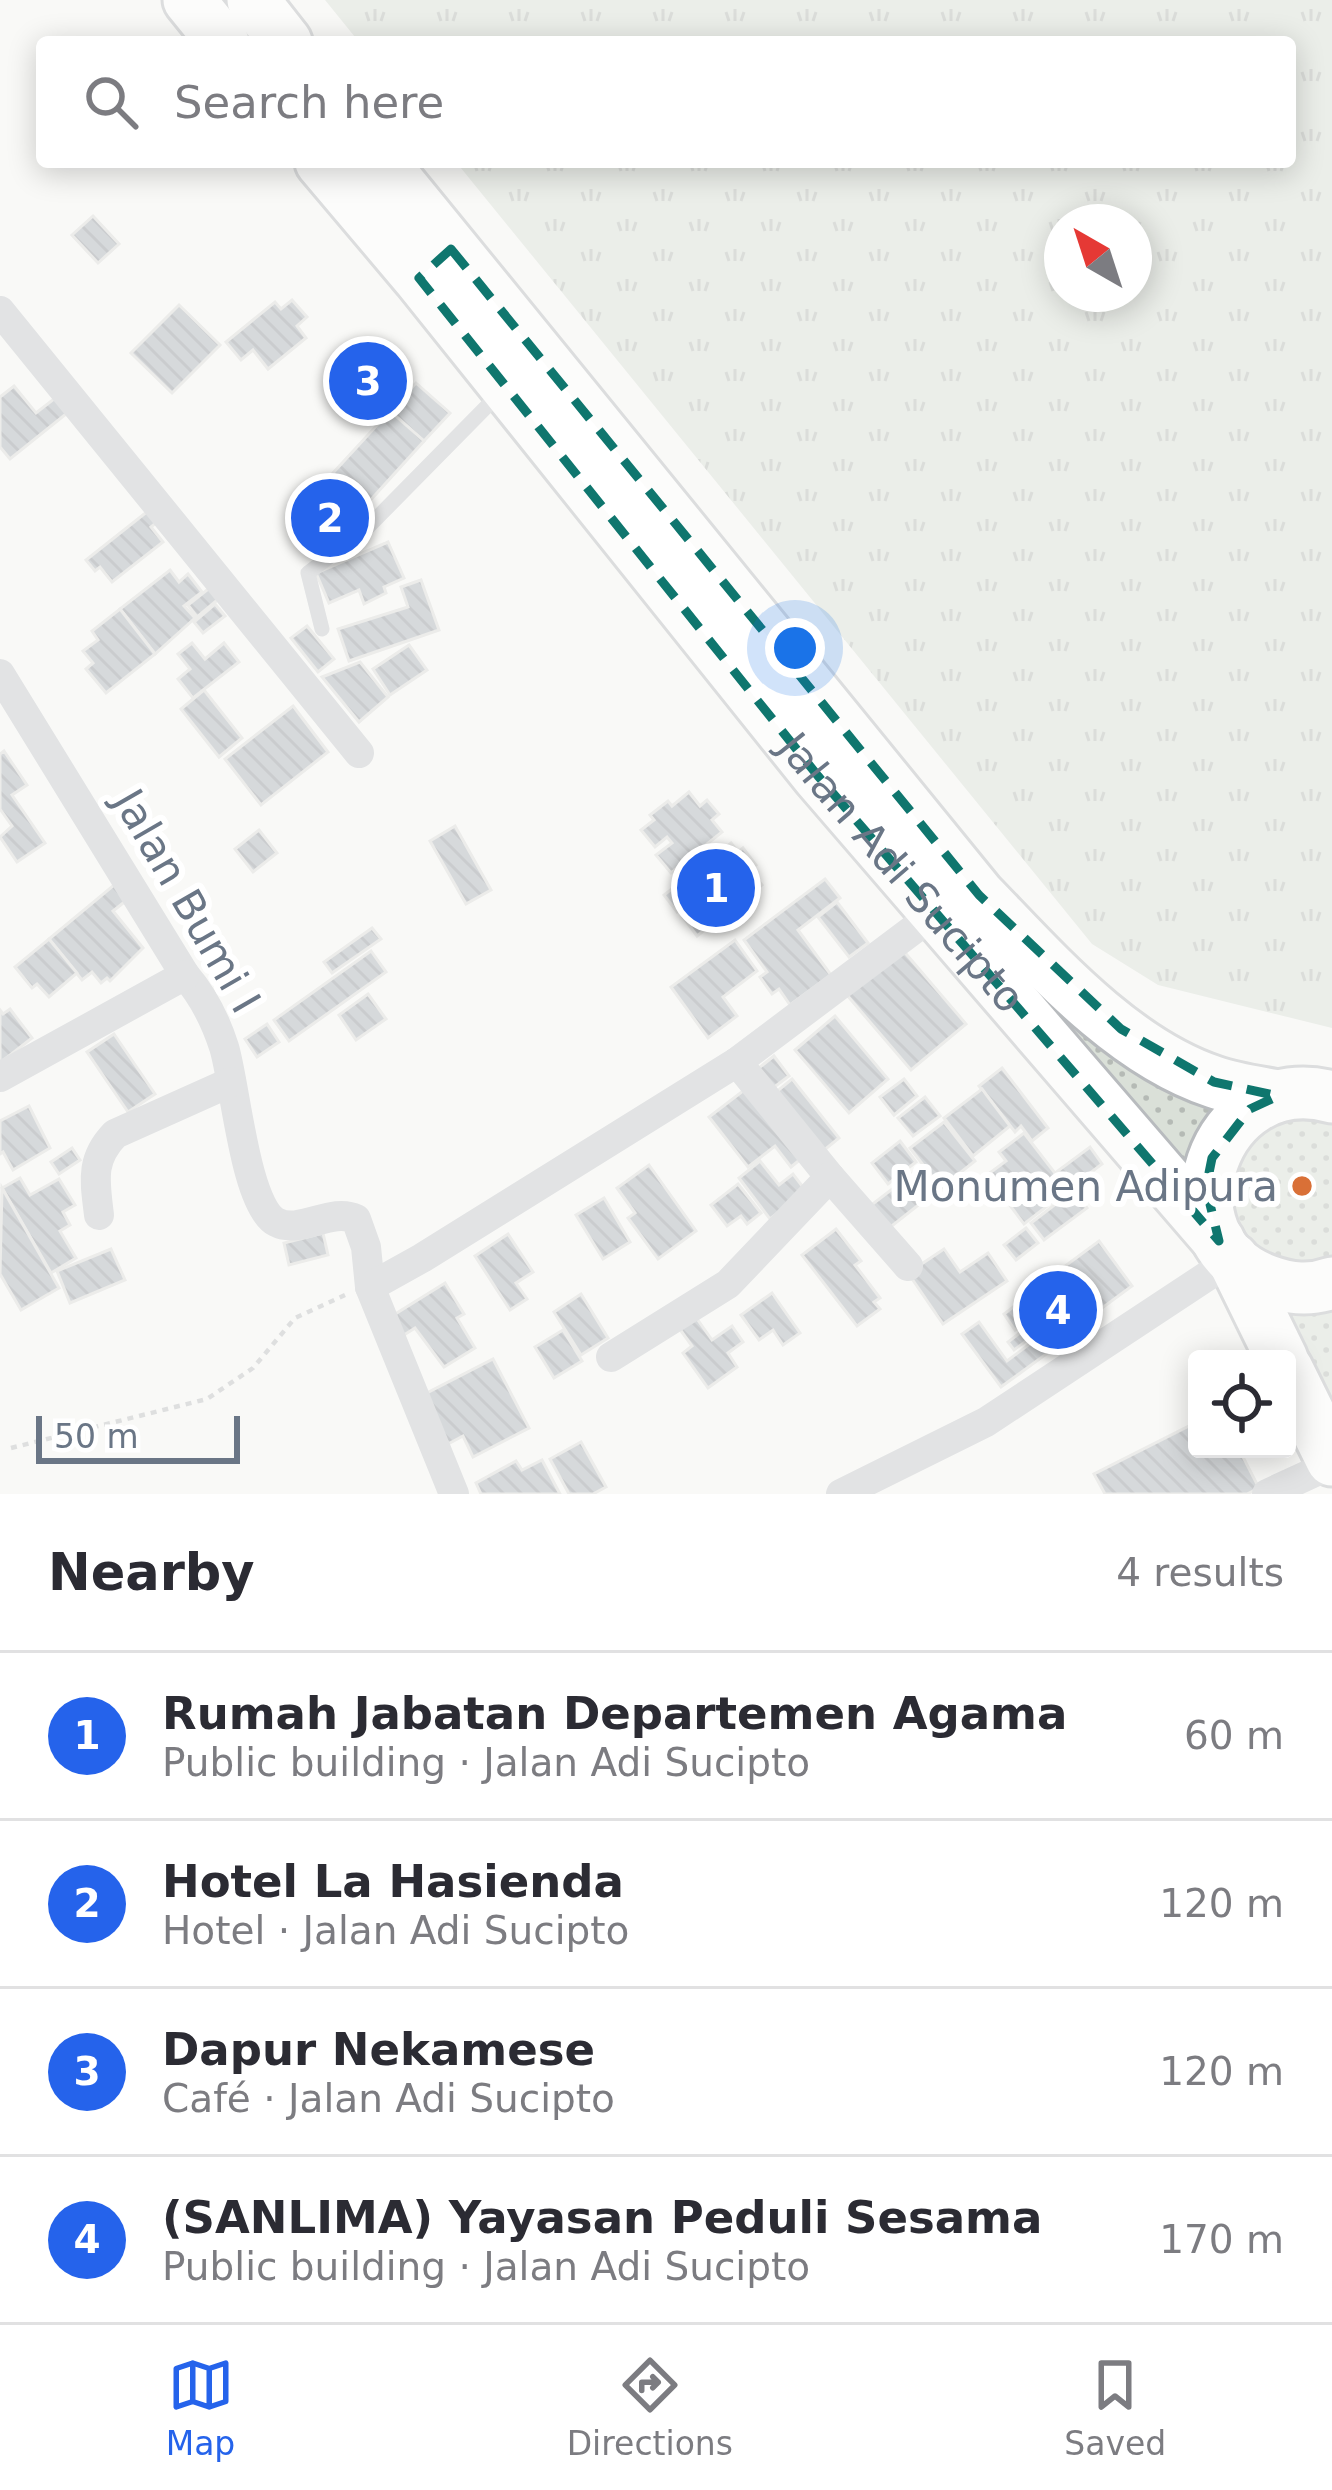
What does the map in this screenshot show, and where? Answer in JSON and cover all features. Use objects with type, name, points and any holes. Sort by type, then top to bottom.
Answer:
[{"type":"highway","points":[[189,0],[218,36]]},
{"type":"highway","points":[[253,0],[281,36]]},
{"type":"highway","name":"Jalan Adi Sucipto","points":[[328,168],[435,264],[979,895],[1049,967],[1121,1029],[1171,1064],[1214,1082],[1278,1096],[1332,1097]]},
{"type":"highway","name":"Jalan Adi Sucipto","points":[[385,168],[505,387],[818,776],[1226,1250]]},
{"type":"highway","points":[[1277,1350],[1210,1219],[1206,1188],[1212,1158],[1227,1130],[1250,1109],[1278,1096]]},
{"type":"highway","points":[[1226,1250],[1257,1277],[1286,1288],[1332,1283]]},
{"type":"highway","points":[[1296,1388],[1332,1462]]},
{"type":"street","points":[[0,311],[359,753]]},
{"type":"street","name":"Jalan Bumi I","points":[[5,696],[184,975],[203,997],[231,1082],[254,1189],[277,1223],[342,1215],[356,1219],[366,1247],[370,1287]]},
{"type":"street","points":[[454,1494],[370,1287],[737,1062],[938,911]]},
{"type":"street","points":[[0,1077],[184,975]]},
{"type":"street","points":[[737,1062],[908,1266]]},
{"type":"street","points":[[99,1215],[93,1168],[101,1148],[115,1134],[231,1082]]},
{"type":"street","points":[[611,1357],[728,1284],[830,1177]]},
{"type":"street","points":[[841,1494],[986,1422],[1226,1250]]},
{"type":"street","points":[[1267,1494],[1332,1462]]},
{"type":"lane","points":[[322,629],[308,573],[367,528],[505,387]]},
{"type":"path","points":[[11,1448],[207,1399],[253,1368],[295,1318],[370,1287]]},
{"type":"highlighted area","points":[[451,249],[979,895],[1121,1029],[1214,1082],[1278,1096],[1250,1109],[1212,1158],[1206,1188],[1219,1241],[818,776],[419,278]]},
{"type":"green space","points":[[325,0],[1332,0],[1332,1028],[1158,985],[1092,944],[461,168],[1296,168],[1296,36],[354,36]]},
{"type":"green space","points":[[791,693],[982,916],[1239,1099],[1191,1183]]},
{"type":"green space","points":[[1289,1116],[1332,1120],[1332,1263],[1299,1269],[1257,1252],[1243,1235],[1228,1195],[1234,1155],[1251,1135]]},
{"type":"green space","points":[[1273,1302],[1332,1303],[1332,1430],[1296,1350]]},
{"type":"building","points":[[93,216],[119,244],[98,263],[72,235]]},
{"type":"building","points":[[292,300],[307,317],[297,326],[306,338],[268,369],[253,350],[241,360],[226,342],[275,302],[281,309]]},
{"type":"building","points":[[179,305],[220,345],[172,393],[131,353]]},
{"type":"building","points":[[372,355],[394,380],[362,410],[339,385]]},
{"type":"building","points":[[416,383],[450,413],[424,441],[390,411]]},
{"type":"building","points":[[14,386],[36,413],[59,395],[71,410],[10,459],[0,447],[0,397]]},
{"type":"building","points":[[390,411],[424,441],[366,505],[333,473]]},
{"type":"building","points":[[337,489],[357,511],[312,550],[300,537],[308,530],[301,522]]},
{"type":"building","points":[[153,507],[162,518],[151,527],[163,542],[112,582],[100,567],[95,571],[86,560]]},
{"type":"building","points":[[388,542],[404,578],[364,604],[359,590],[329,603],[316,573]]},
{"type":"building","points":[[170,570],[179,582],[188,574],[202,592],[184,606],[195,618],[155,654],[120,609]]},
{"type":"building","points":[[421,580],[439,630],[349,661],[338,629],[408,607],[401,587]]},
{"type":"building","points":[[212,586],[221,597],[197,617],[188,605]]},
{"type":"building","points":[[215,604],[225,616],[203,633],[194,622]]},
{"type":"building","points":[[120,609],[155,654],[106,693],[86,669],[93,663],[83,651],[98,640],[92,631]]},
{"type":"building","points":[[307,626],[334,659],[318,672],[291,638]]},
{"type":"building","points":[[192,643],[205,659],[224,643],[239,662],[193,698],[178,679],[190,669],[178,654]]},
{"type":"building","points":[[409,645],[427,670],[390,695],[373,669]]},
{"type":"building","points":[[360,662],[388,697],[359,722],[322,677]]},
{"type":"building","points":[[204,690],[242,738],[219,757],[181,709]]},
{"type":"building","points":[[293,706],[328,752],[261,805],[225,759]]},
{"type":"building","points":[[4,751],[27,785],[12,795],[45,843],[17,862],[0,837],[12,826],[0,809],[0,754]]},
{"type":"building","points":[[689,792],[700,806],[707,800],[719,814],[712,820],[722,832],[671,873],[656,855],[672,843],[667,837],[655,847],[641,830],[654,820],[650,815]]},
{"type":"building","points":[[455,826],[491,890],[466,904],[430,841]]},
{"type":"building","points":[[259,830],[277,853],[253,872],[235,849]]},
{"type":"building","points":[[731,843],[738,852],[743,848],[756,865],[750,870],[762,885],[697,936],[683,917],[709,897],[704,891],[677,912],[664,895],[695,871],[690,865],[707,852],[712,858]]},
{"type":"building","points":[[825,879],[840,898],[798,930],[831,975],[790,1005],[779,989],[772,994],[760,977],[767,972],[744,940]]},
{"type":"building","points":[[114,885],[127,900],[113,911],[143,948],[110,981],[101,983],[92,972],[82,980],[49,939]]},
{"type":"building","points":[[837,902],[868,943],[849,957],[818,917]]},
{"type":"building","points":[[372,928],[381,939],[332,973],[324,962]]},
{"type":"building","points":[[49,939],[77,973],[49,997],[37,984],[32,988],[15,967]]},
{"type":"building","points":[[735,940],[757,971],[723,997],[737,1016],[708,1038],[671,987]]},
{"type":"building","points":[[901,948],[966,1024],[911,1070],[846,994]]},
{"type":"building","points":[[371,951],[386,972],[289,1041],[274,1020]]},
{"type":"building","points":[[368,994],[386,1019],[356,1040],[339,1015]]},
{"type":"building","points":[[10,1009],[32,1038],[0,1063],[0,1010],[3,1014]]},
{"type":"building","points":[[835,1016],[888,1079],[849,1113],[795,1050]]},
{"type":"building","points":[[267,1024],[279,1042],[257,1057],[245,1039]]},
{"type":"building","points":[[114,1034],[155,1094],[128,1112],[87,1052]]},
{"type":"building","points":[[774,1056],[789,1076],[765,1094],[750,1075]]},
{"type":"building","points":[[1002,1068],[1048,1128],[1032,1141],[1021,1126],[1015,1132],[979,1086]]},
{"type":"building","points":[[792,1079],[839,1138],[817,1156],[770,1097]]},
{"type":"building","points":[[904,1079],[917,1096],[894,1115],[880,1097]]},
{"type":"building","points":[[752,1084],[807,1154],[791,1167],[775,1146],[748,1167],[709,1117]]},
{"type":"building","points":[[982,1089],[1010,1126],[973,1156],[944,1118]]},
{"type":"building","points":[[925,1097],[940,1116],[913,1136],[898,1118]]},
{"type":"building","points":[[29,1106],[50,1148],[13,1170],[0,1154],[0,1121]]},
{"type":"building","points":[[944,1122],[975,1161],[941,1188],[910,1148]]},
{"type":"building","points":[[1024,1133],[1068,1190],[1024,1224],[987,1175],[1006,1161],[999,1152]]},
{"type":"building","points":[[900,1141],[916,1162],[888,1184],[872,1163]]},
{"type":"building","points":[[1090,1147],[1102,1164],[1068,1190],[1055,1173]]},
{"type":"building","points":[[72,1148],[80,1160],[59,1174],[51,1162]]},
{"type":"building","points":[[760,1161],[779,1185],[793,1174],[806,1191],[770,1219],[739,1178]]},
{"type":"building","points":[[649,1165],[696,1231],[658,1259],[628,1218],[635,1213],[617,1188]]},
{"type":"building","points":[[917,1170],[935,1193],[921,1203],[904,1180]]},
{"type":"building","points":[[20,1178],[30,1195],[59,1179],[75,1205],[63,1212],[70,1225],[60,1231],[76,1258],[51,1273],[2,1188]]},
{"type":"building","points":[[904,1180],[921,1203],[888,1229],[870,1206]]},
{"type":"building","points":[[738,1184],[761,1213],[747,1224],[741,1216],[727,1226],[711,1205]]},
{"type":"building","points":[[2,1188],[59,1288],[21,1310],[0,1274]]},
{"type":"building","points":[[1074,1190],[1087,1208],[1044,1240],[1031,1223]]},
{"type":"building","points":[[604,1198],[630,1242],[603,1259],[576,1215]]},
{"type":"building","points":[[1026,1228],[1038,1243],[1016,1260],[1004,1245]]},
{"type":"building","points":[[836,1229],[861,1261],[855,1265],[880,1298],[874,1302],[880,1309],[857,1326],[802,1255]]},
{"type":"building","points":[[323,1233],[328,1255],[289,1265],[284,1243]]},
{"type":"building","points":[[508,1234],[533,1272],[516,1283],[527,1299],[510,1310],[475,1256]]},
{"type":"building","points":[[1099,1241],[1132,1286],[1094,1314],[1061,1269]]},
{"type":"building","points":[[111,1249],[125,1280],[70,1303],[57,1271]]},
{"type":"building","points":[[944,1249],[960,1272],[988,1253],[1007,1281],[943,1324],[908,1273]]},
{"type":"building","points":[[445,1283],[464,1314],[457,1318],[475,1348],[444,1367],[415,1328],[404,1335],[392,1316]]},
{"type":"building","points":[[1037,1289],[1049,1305],[1015,1330],[1004,1314]]},
{"type":"building","points":[[772,1293],[800,1333],[783,1345],[773,1330],[759,1340],[741,1315]]},
{"type":"building","points":[[581,1294],[608,1338],[581,1355],[554,1312]]},
{"type":"building","points":[[1056,1306],[1062,1314],[1014,1350],[1008,1342]]},
{"type":"building","points":[[1075,1310],[1086,1325],[1001,1387],[962,1334],[979,1322],[1007,1361]]},
{"type":"building","points":[[695,1316],[712,1340],[732,1326],[743,1342],[728,1353],[737,1367],[708,1388],[683,1353],[692,1346],[679,1328]]},
{"type":"building","points":[[563,1330],[582,1361],[554,1378],[535,1347]]},
{"type":"building","points":[[493,1359],[529,1428],[473,1457],[463,1436],[448,1444],[423,1395]]},
{"type":"building","points":[[1188,1427],[1188,1458],[1244,1458],[1259,1488],[1247,1494],[1105,1494],[1094,1474]]},
{"type":"building","points":[[581,1442],[606,1487],[593,1494],[569,1494],[550,1459]]},
{"type":"building","points":[[542,1460],[560,1494],[481,1494],[476,1483],[516,1461],[522,1470]]},
{"type":"place","name":"Dapur Nekamese","points":[[368,381]]},
{"type":"place","name":"Hotel La Hasienda","points":[[330,518]]},
{"type":"place","name":"Rumah Jabatan Departemen Agama","points":[[716,888]]},
{"type":"place","name":"Monumen Adipura","points":[[1302,1186]]},
{"type":"place","name":"(SANLIMA) Yayasan Peduli Sesama","points":[[1058,1310]]}]
